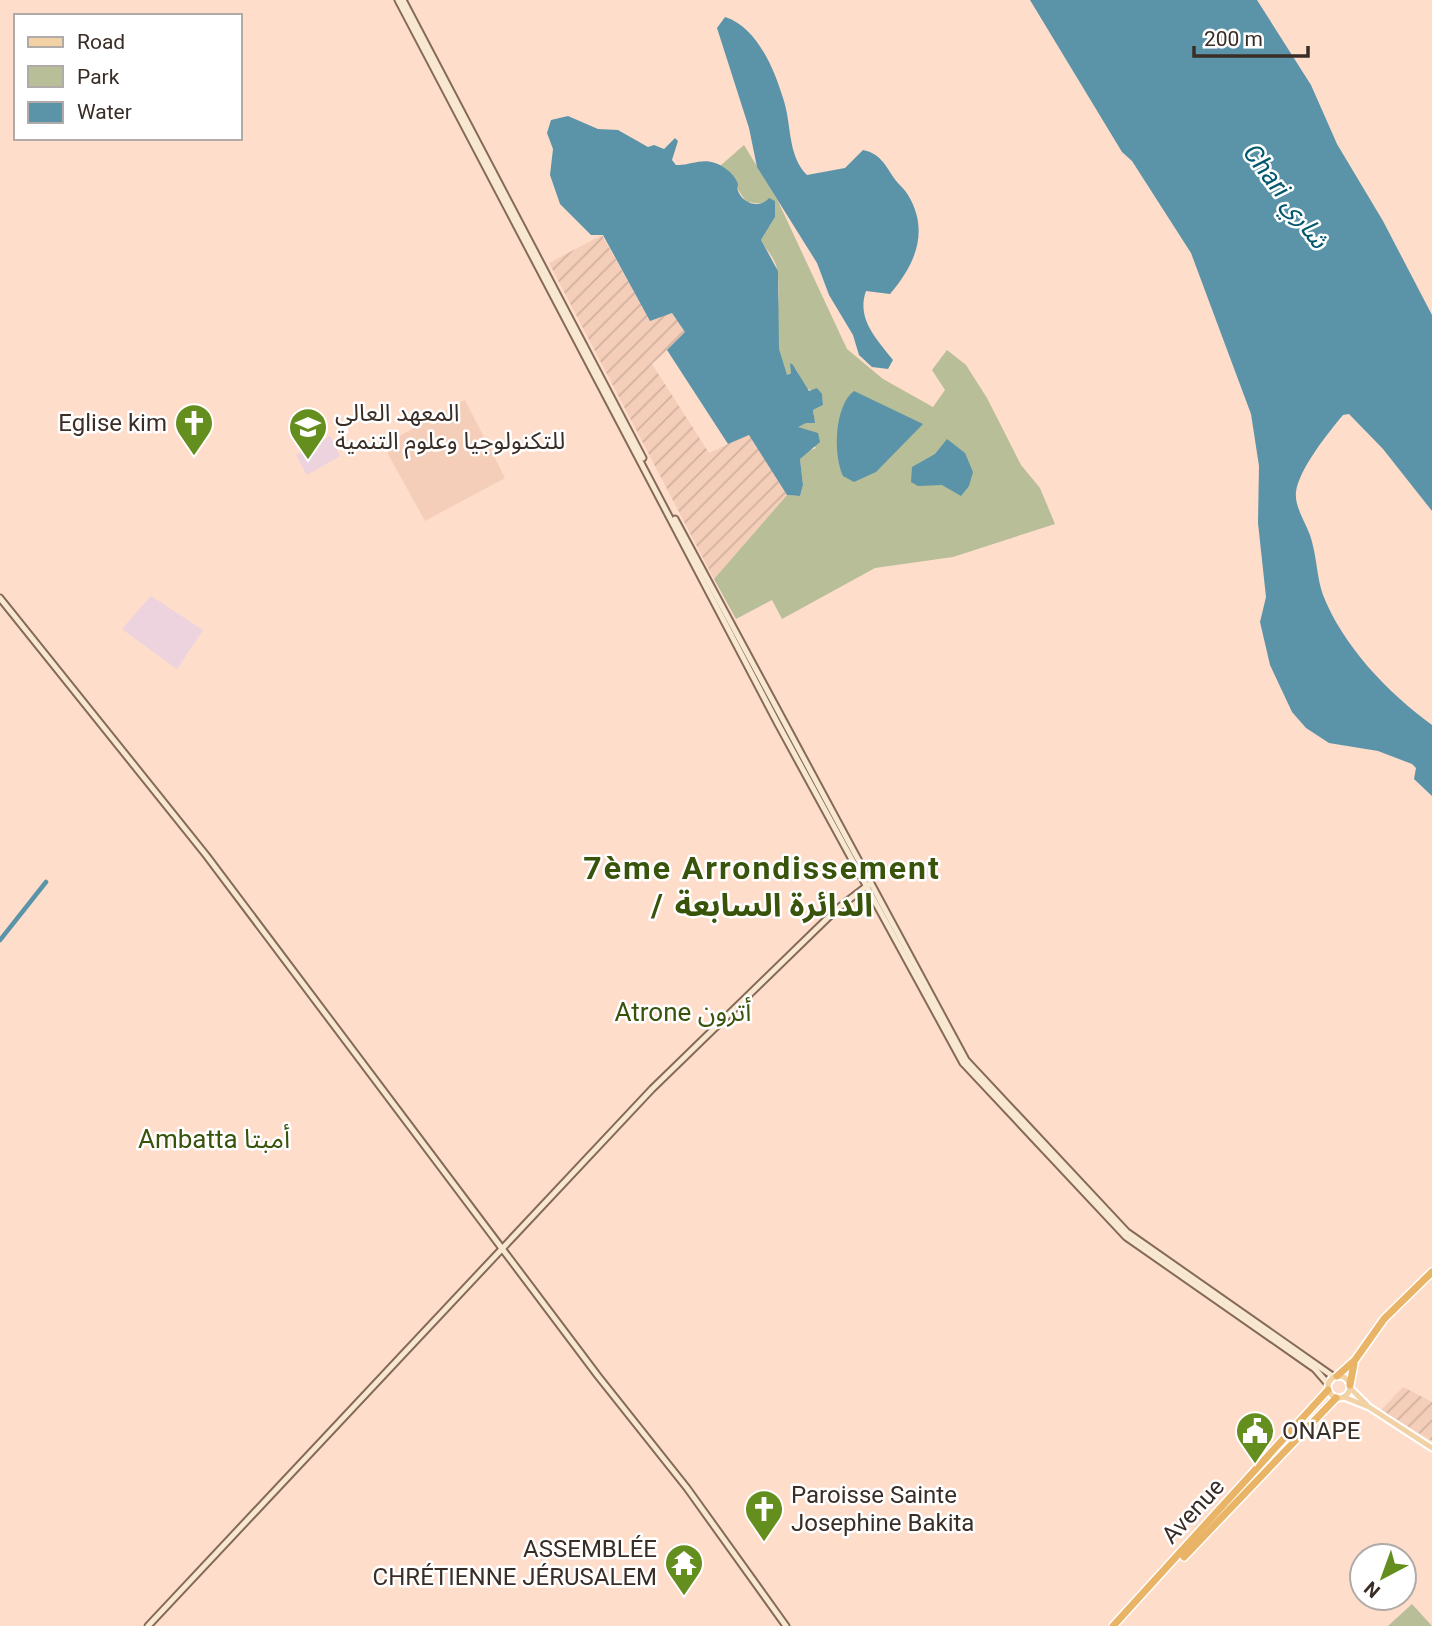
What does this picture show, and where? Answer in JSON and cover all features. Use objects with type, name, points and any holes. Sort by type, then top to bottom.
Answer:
[{"type":"highway","points":[[1336,1376],[1355,1360],[1384,1319],[1432,1272]]},
{"type":"highway","points":[[1350,1386],[1355,1360]]},
{"type":"highway","name":"Avenue","points":[[1115,1626],[1328,1387]]},
{"type":"highway","points":[[1115,1626],[1340,1397]]},
{"type":"main road","points":[[1369,1408],[1347,1379],[1336,1376],[1328,1387],[1340,1397],[1369,1408],[1432,1448]]},
{"type":"main road","points":[[1340,1397],[1350,1386]]},
{"type":"street","points":[[401,0],[869,885],[966,1060],[1126,1237],[1315,1369],[1328,1387]]},
{"type":"street","points":[[0,598],[206,855],[687,1488],[786,1626]]},
{"type":"street","points":[[148,1626],[681,1059],[837,909],[869,885]]},
{"type":"street","points":[[1043,1146],[1110,1216],[1147,1248],[1336,1376]]},
{"type":"shaded area","points":[[602,235],[650,320],[672,313],[686,333],[652,364],[709,453],[749,434],[787,495],[714,579],[549,263]]},
{"type":"shaded area","points":[[465,400],[505,478],[425,521],[383,445]]},
{"type":"shaded area","points":[[330,436],[340,456],[307,475],[296,455]]},
{"type":"shaded area","points":[[151,596],[203,630],[177,669],[122,629]]},
{"type":"shaded area","points":[[1403,1387],[1432,1402],[1432,1441],[1381,1410]]},
{"type":"green space","points":[[744,145],[777,199],[847,349],[883,379],[933,407],[945,390],[932,370],[947,350],[966,365],[987,398],[1021,465],[1040,488],[1055,524],[953,557],[875,568],[782,619],[772,600],[736,619],[714,579],[787,495],[800,496],[803,485],[800,459],[805,452],[816,448],[797,427],[814,415],[813,410],[823,405],[822,394],[805,388],[796,369],[787,375],[782,363],[778,337],[777,269],[761,240],[775,217],[764,204],[747,202],[729,174],[720,166]]},
{"type":"green space","points":[[1418,1611],[1432,1626],[1388,1626],[1403,1612]]},
{"type":"water","name":"Chari شاري","points":[[1030,0],[1257,0],[1311,85],[1337,144],[1383,221],[1432,315],[1432,511],[1383,449],[1349,414],[1343,415],[1308,462],[1298,483],[1296,498],[1312,542],[1323,595],[1342,632],[1383,683],[1432,725],[1432,796],[1414,779],[1416,768],[1412,764],[1378,751],[1329,743],[1306,728],[1292,712],[1270,665],[1260,622],[1266,597],[1258,523],[1259,466],[1251,414],[1191,253],[1132,161],[1122,152]]},
{"type":"water","points":[[725,17],[746,30],[763,50],[783,98],[796,158],[807,175],[845,168],[863,150],[869,151],[884,164],[915,208],[919,234],[917,247],[906,271],[890,294],[866,291],[864,301],[866,320],[893,360],[888,369],[872,367],[859,355],[853,335],[829,295],[817,263],[757,167],[749,128],[717,28]]},
{"type":"water","points":[[568,116],[598,129],[618,130],[648,147],[654,145],[664,149],[675,138],[678,141],[672,160],[676,165],[705,161],[715,163],[732,175],[738,183],[740,195],[748,202],[757,204],[769,198],[775,201],[775,217],[761,240],[778,271],[779,349],[787,375],[791,373],[790,363],[809,391],[817,388],[822,394],[823,405],[813,410],[815,423],[798,427],[818,433],[820,442],[800,459],[803,485],[800,496],[787,495],[749,435],[728,444],[667,350],[685,332],[672,313],[650,321],[603,235],[591,235],[560,204],[550,175],[553,149],[547,133],[551,120]]},
{"type":"water","points":[[854,391],[923,424],[876,472],[854,482],[843,476],[840,467],[837,431],[842,408]]},
{"type":"water","points":[[947,439],[965,453],[973,472],[969,486],[961,496],[942,485],[918,486],[911,482],[912,467],[935,454]]},
{"type":"waterway","points":[[0,940],[46,882]]},
{"type":"place","name":"Eglise kim","points":[[194,457]]},
{"type":"place","name":"المعهد العالي للتكنولوجيا وعلوم التنمية","points":[[308,461]]},
{"type":"place","name":"ONAPE","points":[[1255,1465]]},
{"type":"place","name":"Paroisse Sainte Josephine Bakita","points":[[764,1543]]},
{"type":"place","name":"ASSEMBLÉE CHRÉTIENNE JÉRUSALEM","points":[[684,1597]]},
{"type":"district","name":"7ème Arrondissement / الدائرة السابعة","points":[[762,886]]},
{"type":"district","name":"Atrone أترون","points":[[683,1012]]},
{"type":"district","name":"Ambatta أمبتا","points":[[214,1139]]}]
